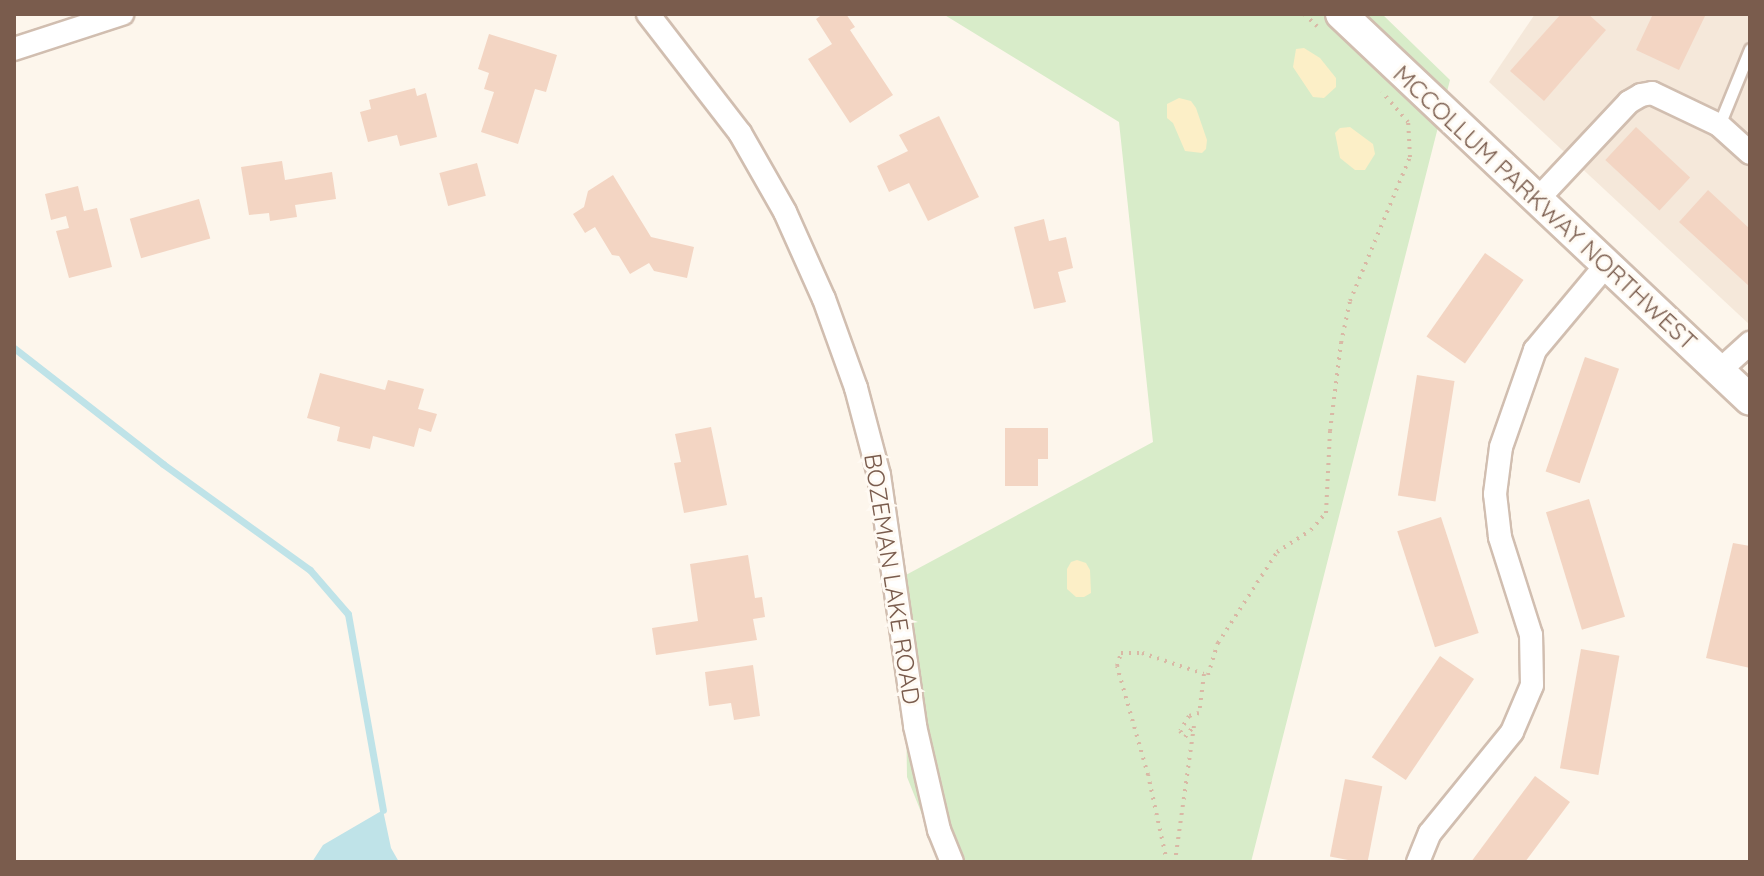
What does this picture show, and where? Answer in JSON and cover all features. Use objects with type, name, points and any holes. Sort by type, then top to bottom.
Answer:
[{"type":"street","points":[[14,49],[122,14]]},
{"type":"street","name":"BOZEMAN LAKE ROAD","points":[[648,14],[740,133],[785,212],[824,299],[856,388],[879,475],[915,726],[939,830],[952,862]]},
{"type":"street","name":"MCCOLLUM PARKWAY NORTHWEST","points":[[1341,14],[1748,395]]},
{"type":"street","points":[[1537,200],[1629,102],[1641,95],[1652,93],[1719,125],[1750,153]]},
{"type":"street","points":[[1418,862],[1430,833],[1512,732],[1532,685],[1531,635],[1500,537],[1495,494],[1501,447],[1535,350],[1606,265]]},
{"type":"street","points":[[1719,371],[1750,343]]},
{"type":"lane","points":[[1719,125],[1750,49]]},
{"type":"path","points":[[1208,675],[1218,643],[1277,552],[1311,530],[1326,513],[1327,456],[1341,343],[1365,259],[1410,157],[1408,122]]},
{"type":"path","points":[[1167,862],[1148,775],[1117,666],[1121,653],[1142,653],[1204,674],[1199,713],[1189,716],[1180,731],[1185,737],[1194,726],[1175,862]]},
{"type":"shaded area","points":[[1535,14],[1750,14],[1750,325],[1489,82]]},
{"type":"green space","points":[[943,14],[1382,14],[1450,80],[1251,862],[941,862],[907,777],[904,576],[1153,442],[1119,122]]},
{"type":"sand","points":[[1304,48],[1320,58],[1336,78],[1336,87],[1324,98],[1313,97],[1293,67],[1296,49]]},
{"type":"sand","points":[[1179,98],[1191,101],[1196,108],[1207,140],[1202,153],[1185,151],[1173,123],[1167,118],[1167,104]]},
{"type":"sand","points":[[1350,127],[1373,144],[1375,154],[1365,170],[1355,170],[1340,158],[1335,133],[1340,128]]},
{"type":"sand","points":[[1071,562],[1086,563],[1090,570],[1091,593],[1084,597],[1076,597],[1067,589],[1067,569]]},
{"type":"water","points":[[383,810],[391,848],[399,862],[312,862],[323,845]]},
{"type":"building","points":[[823,14],[846,14],[855,27],[850,30],[893,95],[850,123],[808,59],[832,44],[816,19]]},
{"type":"building","points":[[1561,14],[1588,14],[1606,30],[1544,101],[1510,71]]},
{"type":"building","points":[[1653,14],[1706,14],[1679,70],[1636,50]]},
{"type":"building","points":[[489,34],[557,55],[546,92],[535,89],[518,144],[481,132],[494,92],[484,89],[489,73],[478,69]]},
{"type":"building","points":[[415,88],[417,96],[426,93],[437,137],[400,146],[397,135],[368,142],[360,112],[371,109],[369,100]]},
{"type":"building","points":[[939,116],[979,197],[928,221],[909,183],[889,192],[877,166],[908,151],[899,135]]},
{"type":"building","points":[[1636,127],[1690,177],[1659,210],[1605,160]]},
{"type":"building","points":[[282,161],[285,180],[332,172],[336,199],[295,205],[297,217],[270,221],[269,213],[249,215],[241,167]]},
{"type":"building","points":[[477,163],[486,196],[448,206],[439,173]]},
{"type":"building","points":[[613,175],[651,237],[694,247],[687,278],[654,271],[649,263],[630,274],[619,256],[612,255],[595,227],[585,233],[573,214],[584,207],[588,191]]},
{"type":"building","points":[[78,186],[84,211],[97,208],[112,267],[69,278],[56,231],[69,228],[66,216],[51,220],[45,194]]},
{"type":"building","points":[[1708,190],[1750,229],[1750,287],[1679,222]]},
{"type":"building","points":[[199,199],[210,238],[141,258],[130,219]]},
{"type":"building","points":[[1044,219],[1049,241],[1066,237],[1073,268],[1058,272],[1066,302],[1034,309],[1014,227]]},
{"type":"building","points":[[1485,253],[1524,280],[1465,364],[1426,337]]},
{"type":"building","points":[[1585,357],[1619,369],[1580,483],[1546,471]]},
{"type":"building","points":[[320,373],[385,390],[388,380],[424,389],[418,409],[437,414],[431,432],[419,428],[414,447],[373,436],[370,449],[337,441],[340,427],[307,418]]},
{"type":"building","points":[[1417,375],[1455,381],[1435,501],[1398,495]]},
{"type":"building","points":[[711,427],[727,505],[684,513],[674,463],[681,462],[675,434]]},
{"type":"building","points":[[1005,428],[1048,428],[1048,459],[1038,459],[1038,486],[1005,486]]},
{"type":"building","points":[[1589,499],[1625,617],[1582,630],[1546,512]]},
{"type":"building","points":[[1441,517],[1479,633],[1435,647],[1397,531]]},
{"type":"building","points":[[1733,543],[1750,546],[1750,668],[1706,658]]},
{"type":"building","points":[[748,555],[755,598],[762,597],[765,617],[753,619],[757,640],[656,655],[652,628],[698,621],[690,564]]},
{"type":"building","points":[[1581,649],[1619,656],[1598,775],[1560,768]]},
{"type":"building","points":[[1440,656],[1474,679],[1406,780],[1372,757]]},
{"type":"building","points":[[753,665],[760,716],[734,720],[731,703],[709,706],[705,672]]},
{"type":"building","points":[[1535,776],[1570,802],[1525,862],[1471,862]]},
{"type":"building","points":[[1345,779],[1382,786],[1368,862],[1330,857]]},
{"type":"waterway","points":[[14,348],[163,464],[310,570],[348,614],[383,810]]}]
